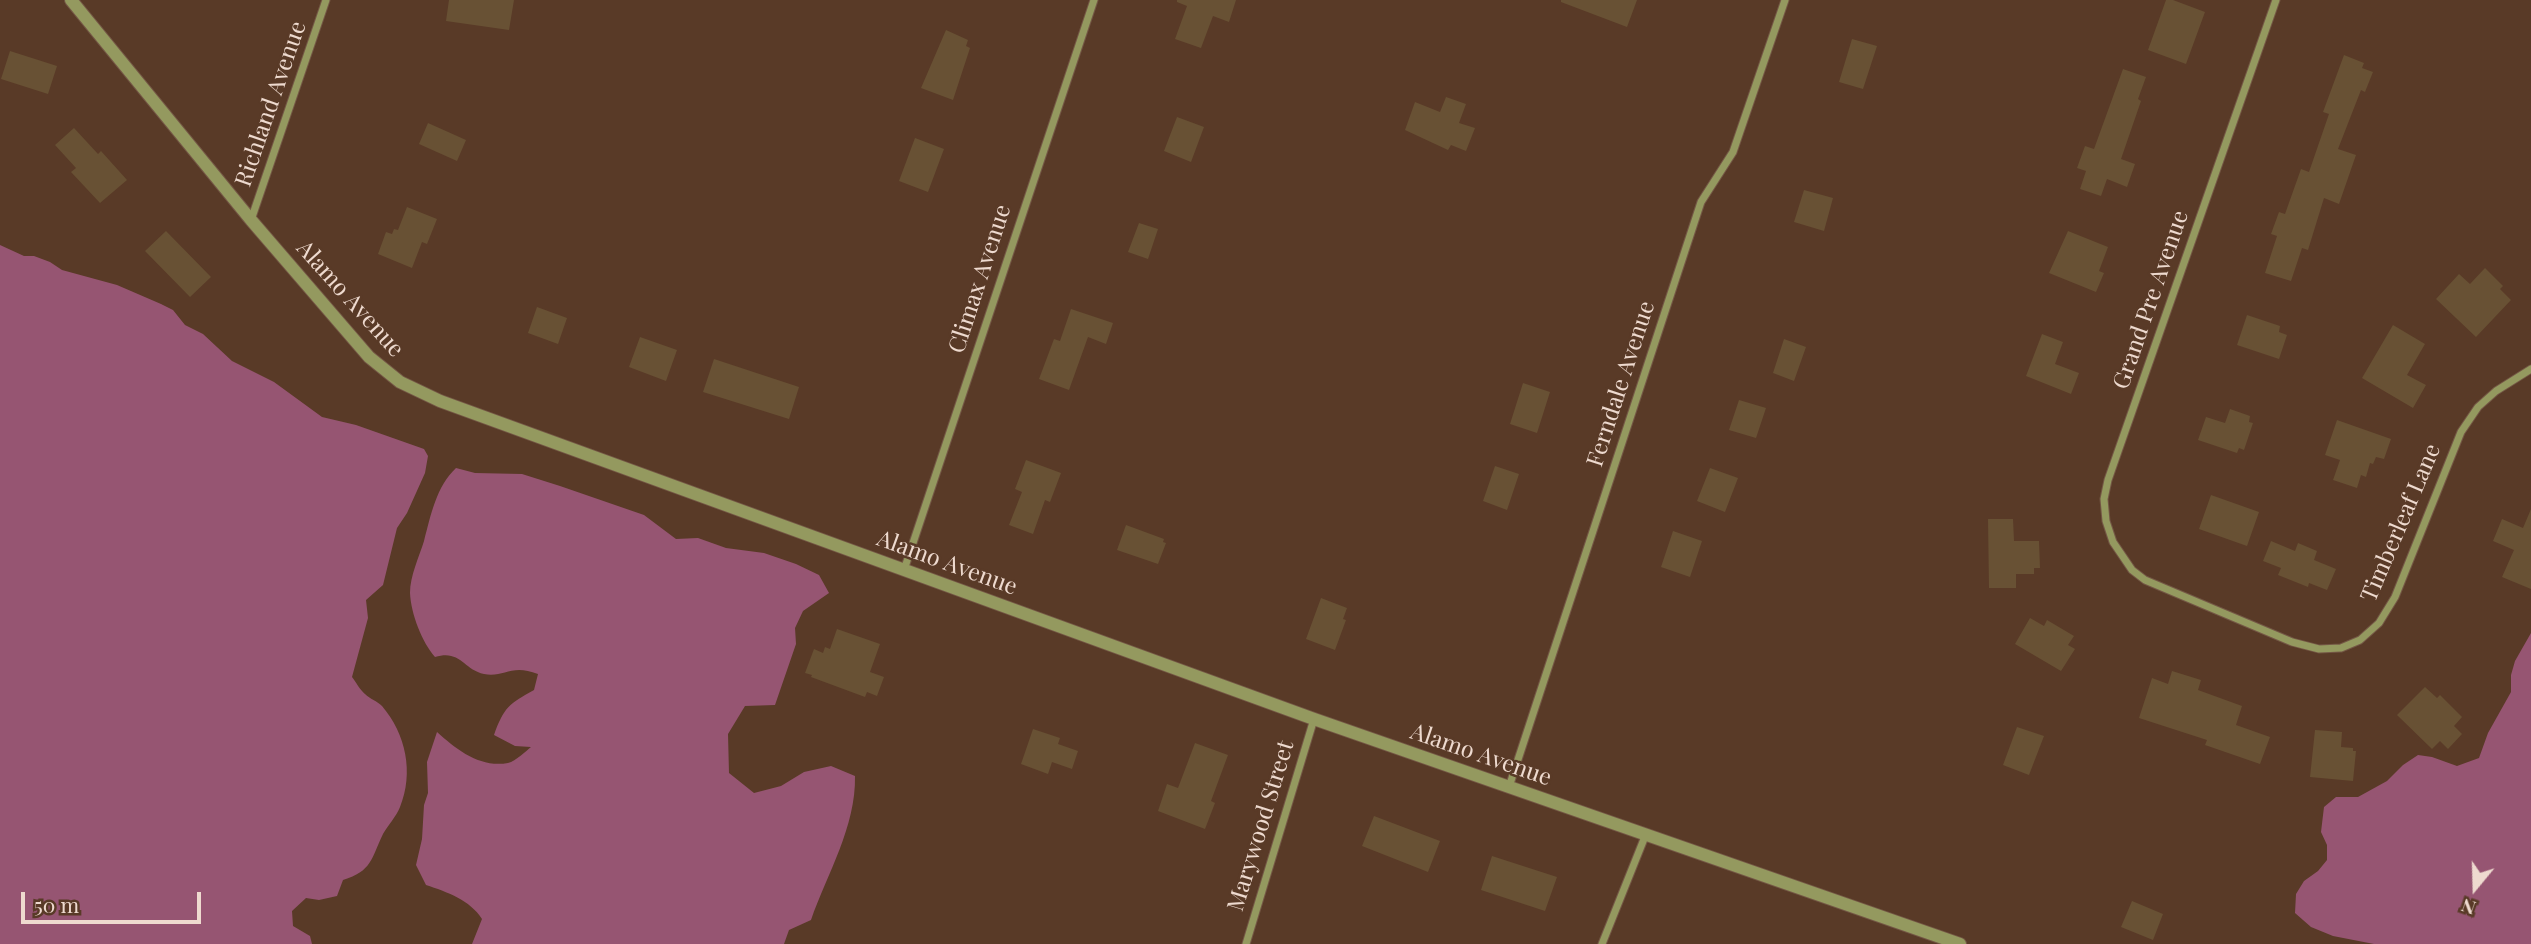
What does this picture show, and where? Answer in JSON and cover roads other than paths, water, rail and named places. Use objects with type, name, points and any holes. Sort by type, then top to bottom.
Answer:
[{"type":"street","name":"Alamo Avenue","points":[[71,0],[251,220],[369,358],[400,382],[440,401],[1314,719],[1960,944]]},
{"type":"street","name":"Richland Avenue","points":[[251,220],[327,0]]},
{"type":"street","name":"Climax Avenue","points":[[904,570],[1094,0]]},
{"type":"street","name":"Ferndale Avenue","points":[[1509,787],[1701,202],[1733,152],[1784,0]]},
{"type":"street","name":"Grand Pre Avenue","points":[[2169,592],[2132,570],[2113,542],[2106,521],[2106,489],[2276,0]]},
{"type":"street","name":"Timberleaf Lane","points":[[2169,592],[2292,642],[2319,649],[2341,648],[2360,640],[2379,623],[2395,597],[2461,432],[2478,407],[2496,391],[2531,369]]},
{"type":"street","name":"Marywood Street","points":[[1246,944],[1314,719]]},
{"type":"street","points":[[1602,944],[1646,834]]}]
